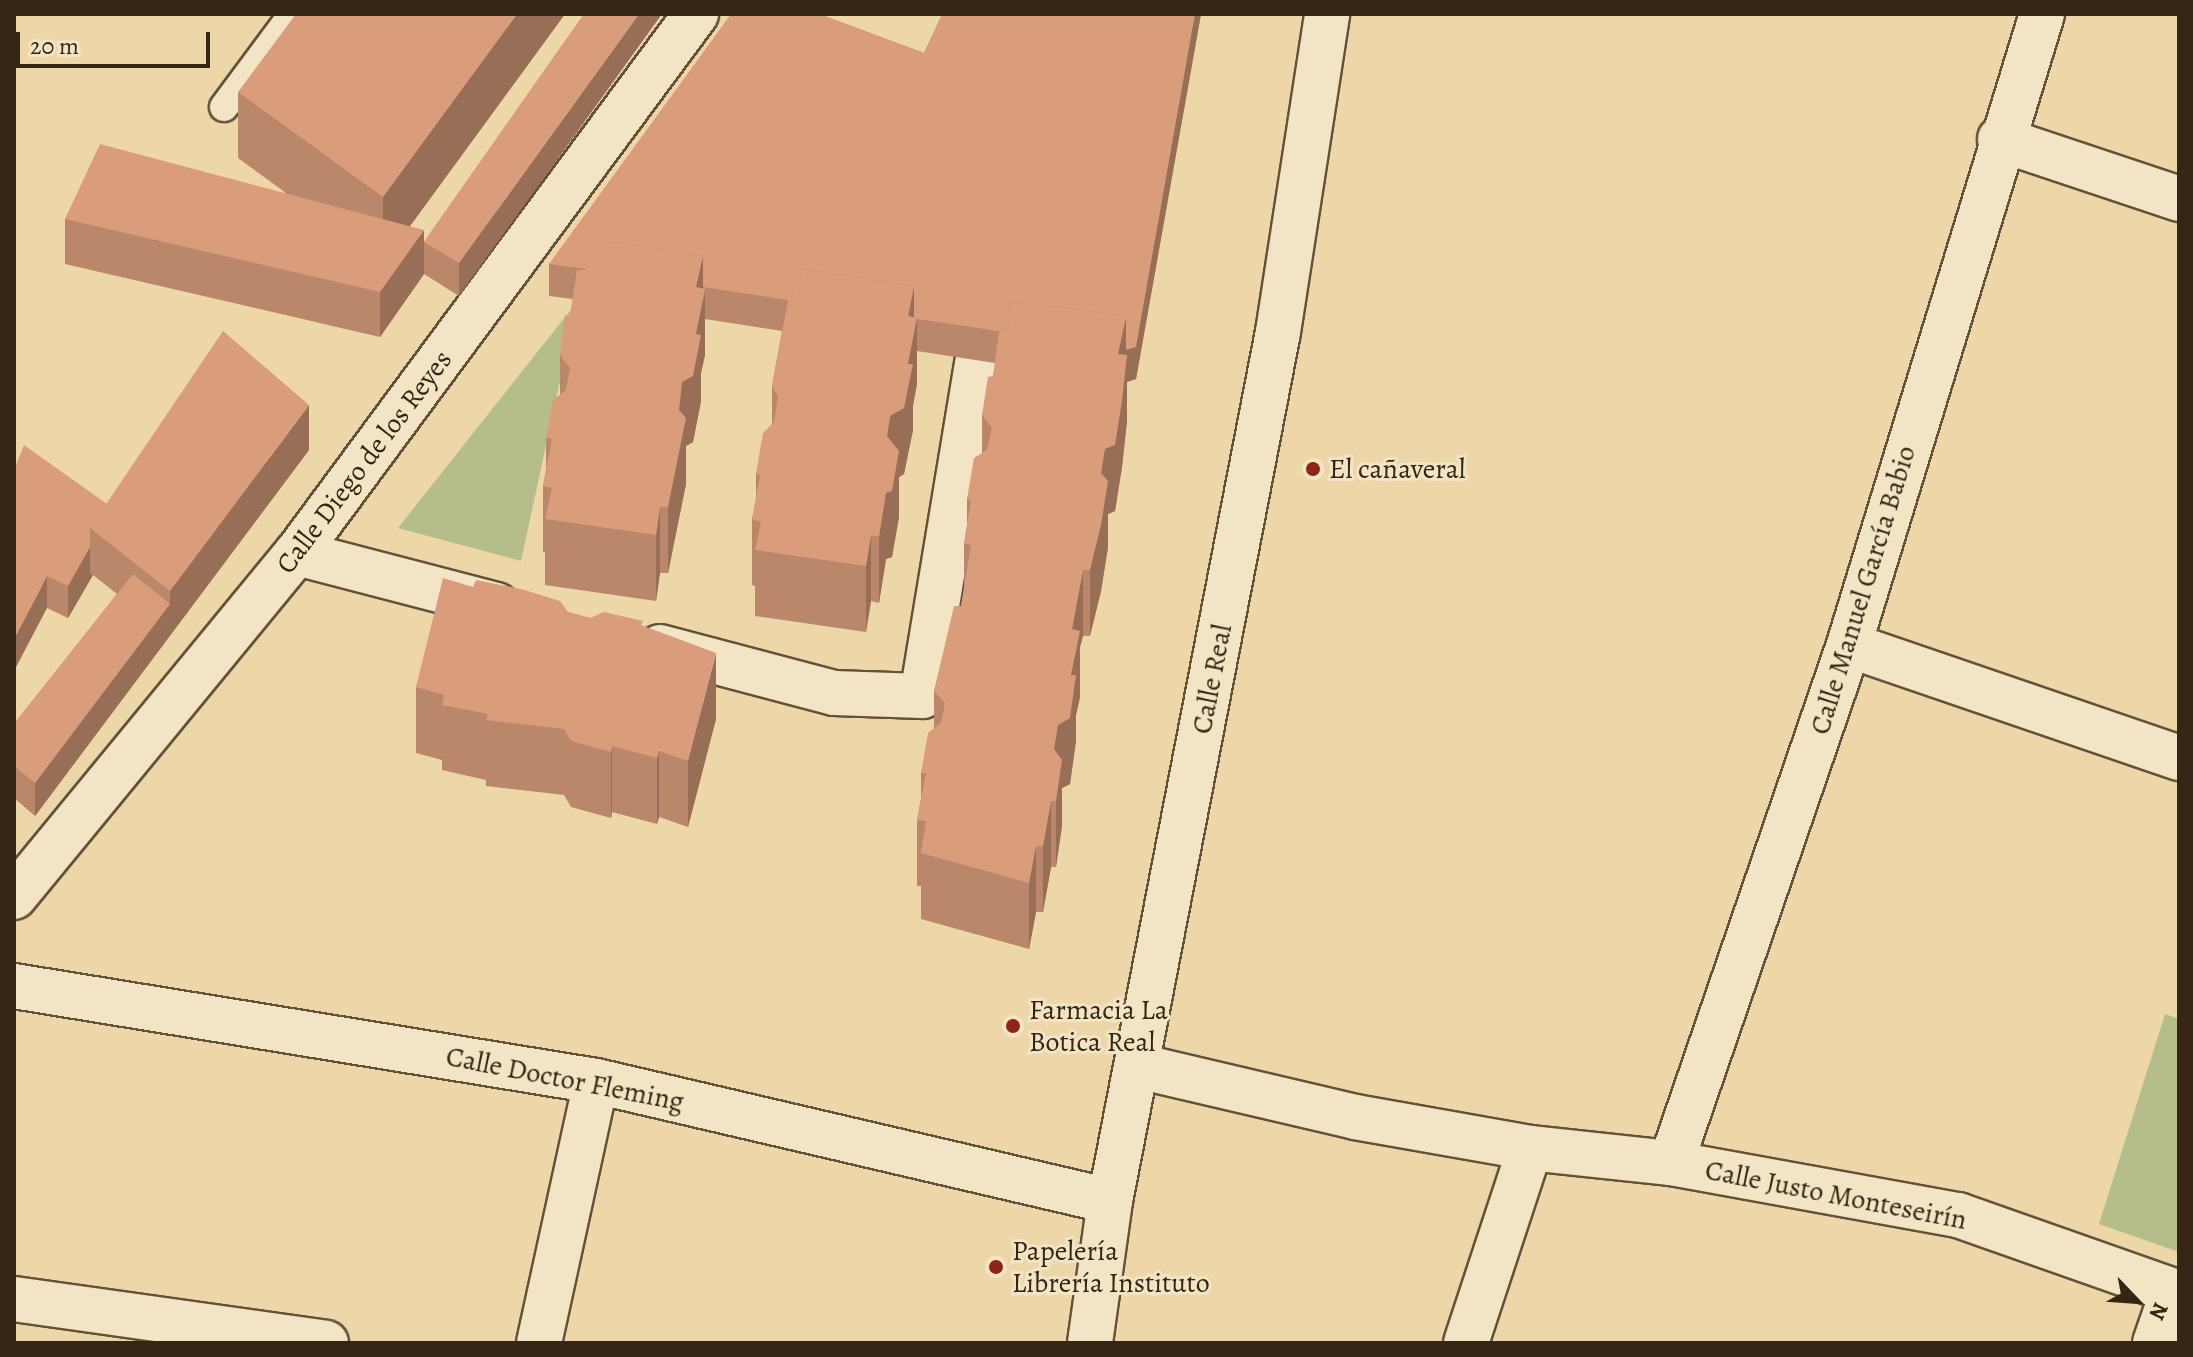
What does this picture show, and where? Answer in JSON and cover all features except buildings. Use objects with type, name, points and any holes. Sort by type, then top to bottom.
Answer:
[{"type":"street","name":"Calle Diego de los Reyes","points":[[14,897],[297,553],[696,14]]},
{"type":"street","name":"Calle Real","points":[[1090,1343],[1110,1201],[1278,332],[1327,14]]},
{"type":"street","name":"Calle Manuel García Babio","points":[[1671,1163],[1849,645],[2000,139],[2033,17]]},
{"type":"street","points":[[2000,139],[2179,199]]},
{"type":"street","points":[[622,637],[834,693],[922,696],[977,362]]},
{"type":"street","points":[[297,553],[529,613]]},
{"type":"street","points":[[1849,645],[2179,758]]},
{"type":"street","name":"Calle Doctor Fleming","points":[[14,986],[596,1081],[1110,1201]]},
{"type":"street","name":"Calle Justo Monteseirín","points":[[1138,1066],[1355,1117],[1530,1148],[1671,1163],[1958,1215],[2176,1292]]},
{"type":"street","points":[[539,1343],[596,1081]]},
{"type":"street","points":[[1466,1343],[1530,1148]]},
{"type":"street","points":[[2155,1343],[2176,1292]]},
{"type":"street","points":[[14,1299],[326,1343]]},
{"type":"lane","points":[[224,107],[293,14]]},
{"type":"green space","points":[[577,302],[521,561],[398,528]]},
{"type":"green space","points":[[2165,1014],[2179,1019],[2179,1252],[2099,1224]]},
{"type":"place","name":"El cañaveral","points":[[1313,469]]},
{"type":"place","name":"Farmacia La Botica Real","points":[[1013,1026]]},
{"type":"place","name":"Papelería Librería Instituto","points":[[996,1267]]}]
